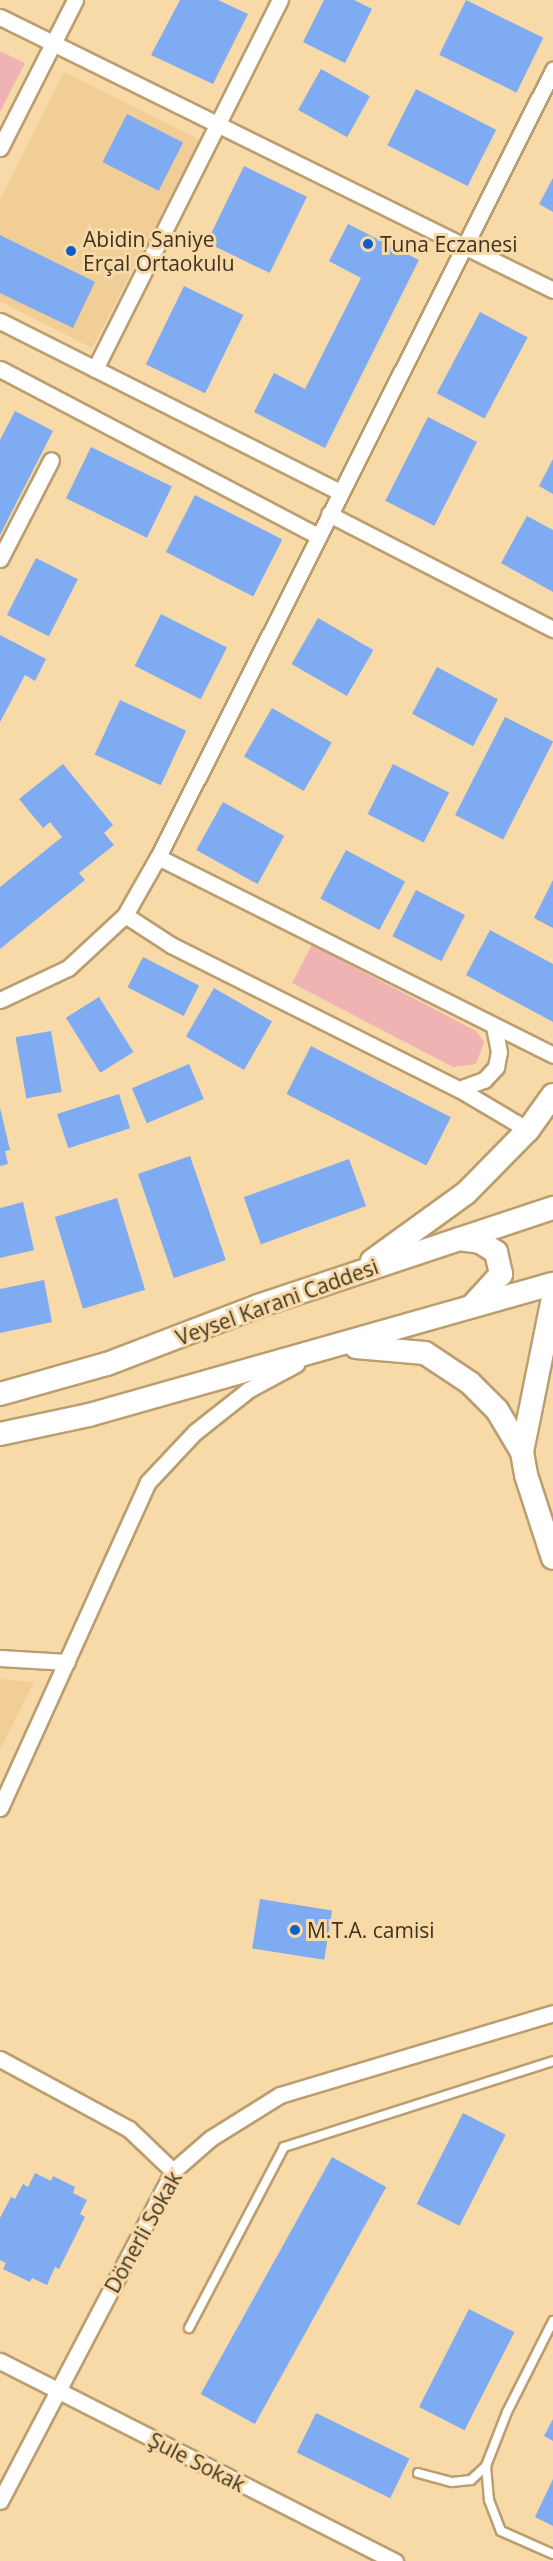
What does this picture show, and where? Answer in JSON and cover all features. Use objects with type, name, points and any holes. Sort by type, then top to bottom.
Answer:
[{"type":"main road","points":[[354,1274],[466,1193],[528,1130],[553,1095]]},
{"type":"main road","name":"Veysel Karani Caddesi","points":[[0,1394],[107,1364],[258,1306],[553,1208]]},
{"type":"main road","points":[[457,1239],[480,1242],[496,1252],[501,1274],[470,1308]]},
{"type":"main road","points":[[0,1434],[89,1415],[553,1284]]},
{"type":"main road","points":[[522,1452],[553,1298]]},
{"type":"main road","points":[[328,1347],[380,1347],[425,1353],[470,1383],[497,1410],[522,1452],[526,1475],[553,1558]]},
{"type":"street","points":[[0,148],[75,0]]},
{"type":"street","points":[[94,369],[280,0]]},
{"type":"street","points":[[0,17],[553,290]]},
{"type":"street","points":[[0,1000],[68,968],[125,915],[158,857],[553,70]]},
{"type":"street","points":[[0,321],[340,492]]},
{"type":"street","points":[[0,369],[318,536]]},
{"type":"street","points":[[0,559],[51,460]]},
{"type":"street","points":[[329,514],[553,629]]},
{"type":"street","points":[[158,857],[553,1055]]},
{"type":"street","points":[[125,915],[171,945],[459,1089],[528,1130]]},
{"type":"street","points":[[459,1089],[484,1080],[496,1067],[500,1052],[494,1027]]},
{"type":"street","points":[[0,1808],[148,1482],[195,1432],[248,1390],[328,1347]]},
{"type":"street","points":[[0,1658],[67,1662]]},
{"type":"street","name":"Dönerli Sokak","points":[[0,2501],[173,2171],[211,2138],[280,2096],[553,2013]]},
{"type":"street","points":[[0,2059],[129,2129],[173,2171]]},
{"type":"street","name":"Şule Sokak","points":[[0,2361],[395,2561]]},
{"type":"lane","points":[[189,2328],[284,2147],[553,2061]]},
{"type":"lane","points":[[418,2473],[453,2482],[471,2480],[486,2466],[507,2412],[553,2321]]},
{"type":"lane","points":[[486,2466],[489,2500],[501,2531],[553,2554]]},
{"type":"shaded area","points":[[0,51],[25,63],[0,112]]},
{"type":"shaded area","name":"Abidin Saniye Erçal Ortaokulu","points":[[64,72],[200,140],[92,348],[0,301],[0,200]]},
{"type":"shaded area","points":[[312,945],[476,1031],[484,1042],[476,1064],[453,1067],[292,983]]},
{"type":"shaded area","points":[[0,1679],[34,1682],[0,1750]]},
{"type":"building","points":[[180,0],[218,0],[248,14],[213,84],[151,55]]},
{"type":"building","points":[[324,0],[354,0],[372,9],[345,63],[303,42]]},
{"type":"building","points":[[466,0],[543,38],[517,93],[439,55]]},
{"type":"building","points":[[321,69],[370,96],[347,137],[298,110]]},
{"type":"building","points":[[416,89],[496,130],[468,186],[387,145]]},
{"type":"building","points":[[127,114],[183,143],[159,191],[102,162]]},
{"type":"building","points":[[244,166],[307,197],[270,273],[207,242]]},
{"type":"building","points":[[553,178],[553,212],[539,204]]},
{"type":"building","points":[[348,224],[419,260],[325,448],[254,412],[274,373],[305,389],[361,278],[329,261]]},
{"type":"building","points":[[0,235],[95,282],[73,328],[0,293]]},
{"type":"building","points":[[184,286],[243,315],[205,393],[146,364]]},
{"type":"building","points":[[480,312],[528,337],[484,419],[437,393]]},
{"type":"building","points":[[15,411],[53,431],[0,535],[0,440]]},
{"type":"building","points":[[428,417],[477,442],[434,526],[385,501]]},
{"type":"building","points":[[91,447],[172,486],[147,538],[66,498]]},
{"type":"building","points":[[553,459],[553,494],[539,486]]},
{"type":"building","points":[[195,495],[282,539],[253,597],[166,552]]},
{"type":"building","points":[[527,516],[553,530],[553,592],[501,563]]},
{"type":"building","points":[[36,558],[78,579],[49,636],[7,615]]},
{"type":"building","points":[[161,614],[227,648],[201,699],[135,666]]},
{"type":"building","points":[[318,618],[373,650],[347,696],[292,664]]},
{"type":"building","points":[[0,635],[46,659],[35,681],[25,675],[0,722]]},
{"type":"building","points":[[437,667],[498,699],[473,746],[412,714]]},
{"type":"building","points":[[120,700],[186,731],[161,785],[95,754]]},
{"type":"building","points":[[272,708],[332,742],[304,791],[244,756]]},
{"type":"building","points":[[505,717],[553,742],[503,840],[455,815]]},
{"type":"building","points":[[63,764],[113,825],[104,833],[114,845],[79,873],[85,880],[0,949],[0,887],[62,837],[50,822],[43,828],[19,799]]},
{"type":"building","points":[[393,764],[449,793],[424,842],[368,814]]},
{"type":"building","points":[[223,802],[284,836],[258,884],[196,850]]},
{"type":"building","points":[[346,850],[405,881],[379,930],[320,899]]},
{"type":"building","points":[[553,880],[553,928],[534,918]]},
{"type":"building","points":[[416,890],[465,915],[441,961],[392,936]]},
{"type":"building","points":[[490,930],[553,964],[553,1022],[466,975]]},
{"type":"building","points":[[143,957],[199,986],[184,1016],[128,987]]},
{"type":"building","points":[[214,988],[272,1022],[244,1070],[186,1036]]},
{"type":"building","points":[[99,997],[133,1052],[100,1073],[66,1018]]},
{"type":"building","points":[[51,1031],[62,1092],[26,1098],[16,1037]]},
{"type":"building","points":[[311,1046],[451,1117],[426,1165],[286,1094]]},
{"type":"building","points":[[189,1064],[204,1099],[147,1123],[132,1088]]},
{"type":"building","points":[[119,1094],[130,1128],[68,1148],[57,1114]]},
{"type":"building","points":[[0,1108],[10,1150],[5,1151],[8,1164],[0,1166]]},
{"type":"building","points":[[190,1156],[226,1260],[174,1278],[138,1174]]},
{"type":"building","points":[[349,1159],[366,1206],[261,1244],[244,1197]]},
{"type":"building","points":[[117,1198],[145,1290],[83,1309],[55,1217]]},
{"type":"building","points":[[23,1202],[34,1250],[0,1258],[0,1208]]},
{"type":"building","points":[[44,1280],[52,1322],[0,1333],[0,1289]]},
{"type":"building","name":"M.T.A. camisi","points":[[260,1899],[332,1910],[324,1960],[252,1948]]},
{"type":"building","points":[[463,2113],[506,2135],[459,2226],[417,2204]]},
{"type":"building","points":[[332,2157],[386,2187],[255,2424],[201,2394]]},
{"type":"building","points":[[35,2173],[51,2181],[53,2176],[75,2187],[73,2193],[87,2200],[80,2214],[85,2217],[59,2269],[55,2267],[47,2285],[32,2278],[30,2282],[3,2269],[6,2263],[0,2260],[0,2218],[11,2197],[15,2199],[23,2184],[28,2187]]},
{"type":"building","points":[[469,2309],[514,2332],[465,2430],[419,2407]]},
{"type":"building","points":[[316,2413],[409,2459],[390,2498],[297,2453]]},
{"type":"building","points":[[553,2419],[553,2441],[544,2436]]},
{"type":"building","points":[[553,2479],[553,2526],[535,2517]]},
{"type":"place","name":"Tuna Eczanesi","points":[[368,244]]},
{"type":"place","name":"Abidin Saniye Erçal Ortaokulu","points":[[71,251]]},
{"type":"place","name":"M.T.A. camisi","points":[[295,1930]]}]
